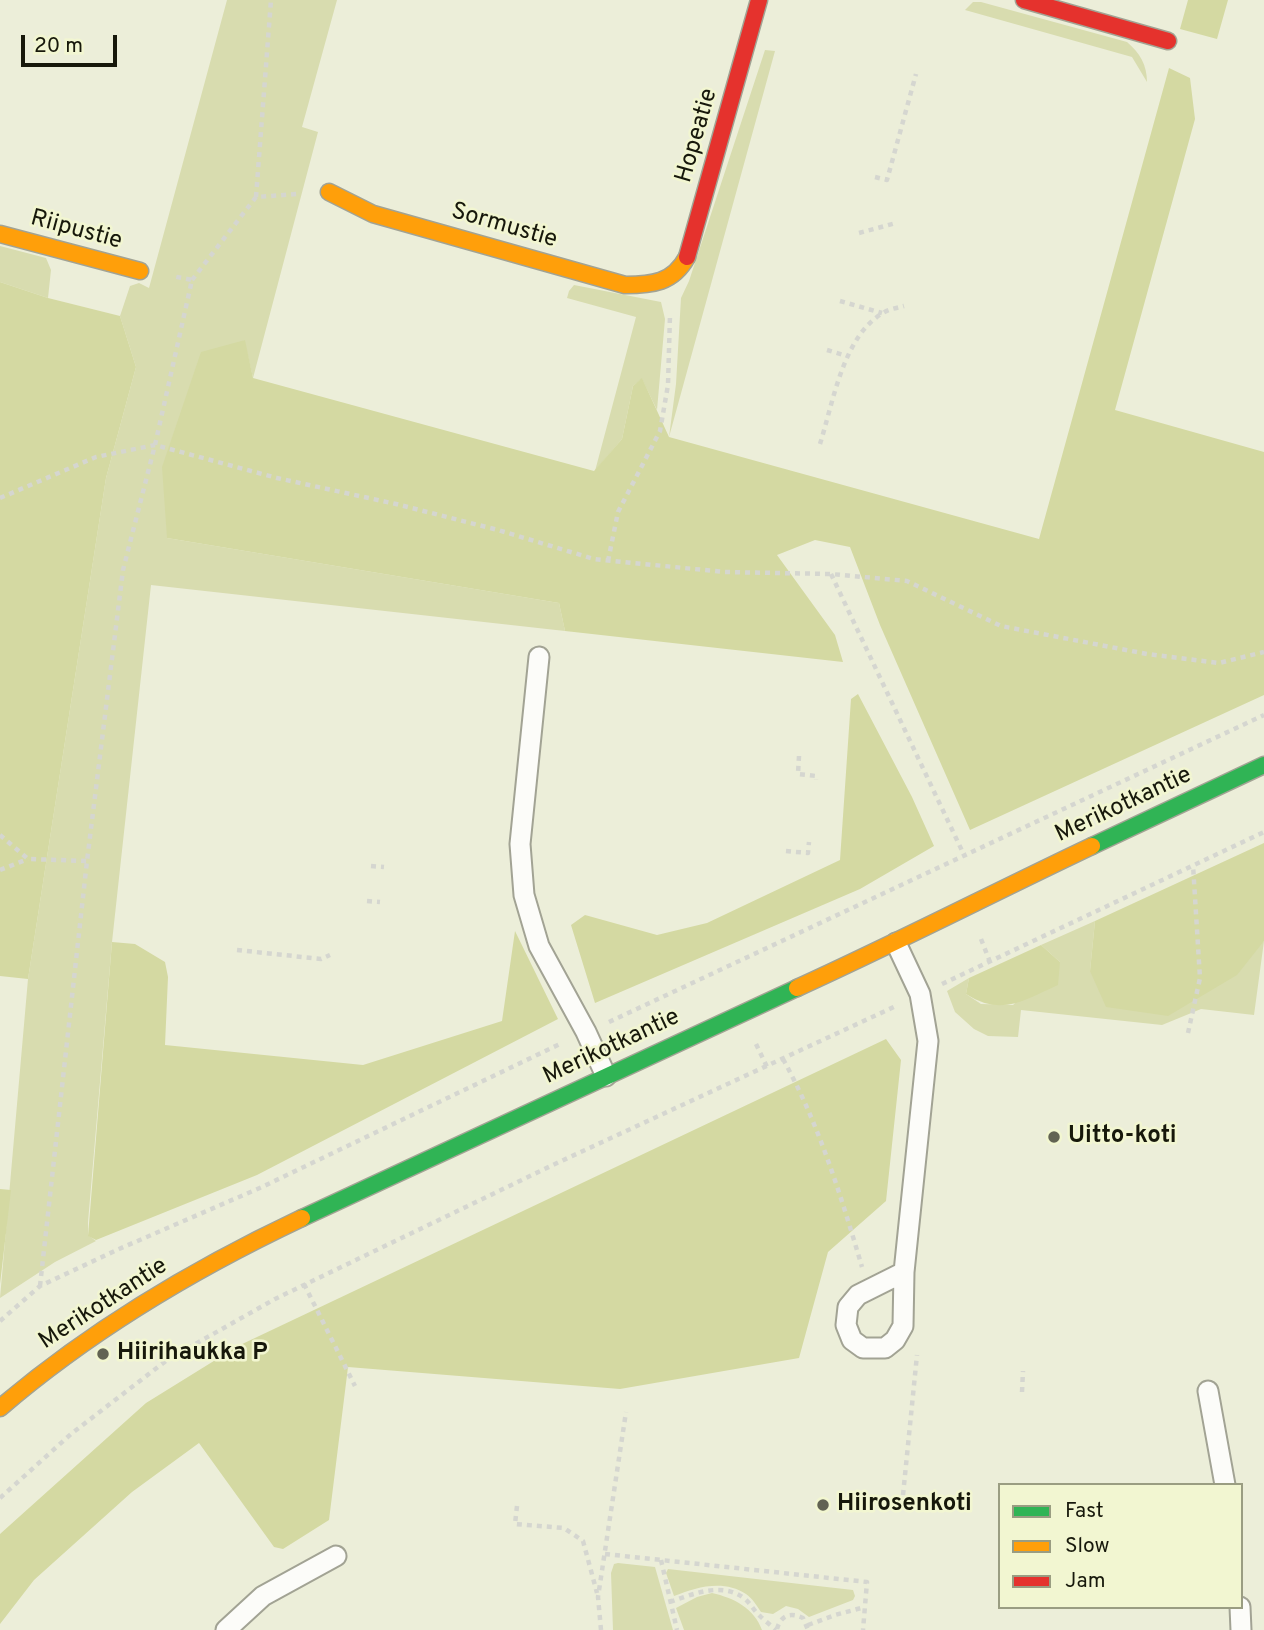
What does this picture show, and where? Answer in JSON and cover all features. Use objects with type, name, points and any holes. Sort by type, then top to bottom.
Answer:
[{"type":"street","name":"Hopeatie","points":[[671,279],[682,268],[690,251],[759,0]]},
{"type":"street","points":[[1024,0],[1168,41]]},
{"type":"street","name":"Sormustie","points":[[329,192],[373,214],[625,285],[650,286],[671,279]]},
{"type":"street","name":"Riipustie","points":[[0,234],[140,271]]},
{"type":"street","name":"Merikotkantie","points":[[0,1408],[83,1342],[234,1250],[896,943],[968,905],[1264,765]]},
{"type":"lane","points":[[540,657],[520,844],[524,895],[539,946],[586,1032],[606,1076]]},
{"type":"lane","points":[[896,943],[920,994],[928,1041],[904,1272]]},
{"type":"lane","points":[[1208,1391],[1225,1483]]},
{"type":"lane","points":[[226,1630],[263,1596],[336,1556]]},
{"type":"lane","points":[[1240,1609],[1241,1630]]},
{"type":"path","points":[[40,1286],[123,569],[192,280],[256,197],[271,0]]},
{"type":"path","points":[[875,177],[887,180],[916,75]]},
{"type":"path","points":[[256,197],[329,192]]},
{"type":"path","points":[[859,233],[896,223]]},
{"type":"path","points":[[140,271],[192,280]]},
{"type":"path","points":[[608,561],[618,512],[660,431],[668,384],[671,279]]},
{"type":"path","points":[[840,301],[883,313]]},
{"type":"path","points":[[820,444],[847,356],[858,336],[883,313],[904,306]]},
{"type":"path","points":[[827,350],[847,356]]},
{"type":"path","points":[[0,498],[96,457],[155,444],[277,478],[498,530],[594,559],[724,572],[831,574],[907,581],[1002,626],[1147,654],[1219,663],[1264,652]]},
{"type":"path","points":[[831,574],[965,857]]},
{"type":"path","points":[[0,1321],[40,1286],[262,1187],[586,1032],[1264,715]]},
{"type":"path","points":[[799,756],[798,774],[816,776],[816,780]]},
{"type":"path","points":[[0,1498],[71,1434],[167,1360],[304,1284],[1264,832]]},
{"type":"path","points":[[0,835],[28,859]]},
{"type":"path","points":[[786,851],[808,853],[809,842]]},
{"type":"path","points":[[0,870],[28,859],[87,862]]},
{"type":"path","points":[[1188,1033],[1200,978],[1194,865]]},
{"type":"path","points":[[371,866],[384,867]]},
{"type":"path","points":[[367,901],[380,902]]},
{"type":"path","points":[[237,950],[321,959],[330,955]]},
{"type":"path","points":[[783,1059],[838,1185],[862,1269]]},
{"type":"path","points":[[304,1284],[355,1387]]},
{"type":"path","points":[[1021,1392],[1023,1371]]},
{"type":"path","points":[[598,1597],[626,1412]]},
{"type":"path","points":[[517,1506],[515,1524],[564,1528],[583,1541],[598,1597],[601,1630]]},
{"type":"path","points":[[605,1554],[867,1583],[863,1630]]},
{"type":"path","points":[[660,1560],[677,1630]]},
{"type":"path","points":[[670,1602],[696,1593],[727,1591],[744,1598],[760,1617],[776,1630],[779,1621],[786,1615],[794,1614],[803,1618],[808,1628],[835,1615],[864,1608]]},
{"type":"green space","points":[[227,0],[337,0],[302,127],[318,132],[253,378],[244,340],[167,538],[559,603],[565,631],[151,585],[112,942],[88,1222],[88,1235],[96,1241],[55,1262],[0,1298],[28,979],[106,478],[136,367],[120,316],[130,286],[139,283],[149,288]]},
{"type":"green space","points":[[1188,0],[1228,0],[1217,39],[1180,29]]},
{"type":"green space","points":[[973,2],[1127,42],[1142,60],[1147,82],[1132,57],[965,10]]},
{"type":"green space","points":[[765,50],[775,51],[669,437],[676,384],[681,298],[689,281]]},
{"type":"green space","points":[[1169,68],[1190,78],[1195,119],[1115,410],[1264,452],[1264,695],[970,830],[880,625],[850,547],[815,540],[777,555],[835,635],[843,662],[565,631],[559,603],[167,538],[162,467],[201,352],[245,340],[253,378],[594,471],[622,439],[633,386],[642,378],[669,437],[1039,539]]},
{"type":"green space","points":[[0,246],[46,258],[51,270],[48,298],[0,282]]},
{"type":"green space","points":[[0,282],[48,298],[120,316],[136,367],[106,478],[28,979],[0,976]]},
{"type":"green space","points":[[574,285],[661,302],[665,319],[657,410],[642,379],[633,386],[622,439],[595,471],[636,317],[567,298]]},
{"type":"green space","points":[[858,694],[912,797],[934,846],[860,889],[595,1003],[571,925],[585,915],[657,935],[707,923],[840,860],[851,699]]},
{"type":"green space","points":[[1264,843],[1264,941],[1237,975],[1168,1016],[1106,1007],[1090,971],[1095,921]]},
{"type":"green space","points":[[1095,921],[1090,971],[1260,944],[1264,941],[1254,1015],[1201,1009],[1162,1025],[1021,1010],[1018,1037],[988,1036],[974,1029],[955,1012],[947,991],[969,978],[966,994],[981,1004],[1013,1005],[1060,962],[1041,945]]},
{"type":"green space","points":[[515,931],[558,1019],[257,1175],[96,1240],[88,1236],[112,942],[135,944],[165,962],[168,977],[165,1045],[363,1065],[502,1021]]},
{"type":"green space","points":[[1041,945],[1060,962],[1058,985],[1013,1004],[991,1004],[966,994],[969,978]]},
{"type":"green space","points":[[886,1039],[901,1060],[886,1201],[828,1252],[799,1358],[620,1389],[348,1367],[329,1520],[283,1549],[274,1547],[199,1443],[132,1492],[34,1580],[0,1624],[0,1534],[146,1403],[238,1346]]},
{"type":"green space","points":[[0,1189],[11,1190],[0,1284]]},
{"type":"green space","points":[[614,1564],[655,1567],[673,1630],[613,1630],[611,1573]]},
{"type":"green space","points":[[668,1569],[853,1590],[855,1596],[853,1600],[809,1617],[798,1609],[786,1606],[773,1614],[761,1612],[748,1596],[729,1587],[701,1587],[674,1596],[666,1573]]},
{"type":"green space","points":[[712,1593],[742,1605],[754,1616],[762,1630],[684,1630],[676,1608]]},
{"type":"traffic: fast","points":[[1092,846],[1264,765]]},
{"type":"traffic: fast","points":[[302,1218],[797,988]]},
{"type":"traffic: slow","points":[[329,192],[373,214],[625,285],[661,281],[675,272],[687,257]]},
{"type":"traffic: slow","points":[[0,234],[140,271]]},
{"type":"traffic: slow","points":[[797,988],[1092,846]]},
{"type":"traffic: slow","points":[[0,1408],[70,1353],[145,1303],[222,1258],[302,1218]]},
{"type":"traffic: jam","points":[[687,257],[759,0]]},
{"type":"traffic: jam","points":[[1024,0],[1168,41]]},
{"type":"place","name":"Uitto-koti","points":[[1054,1137]]},
{"type":"place","name":"Hiirihaukka P","points":[[103,1354]]},
{"type":"place","name":"Hiirosenkoti","points":[[823,1505]]}]
